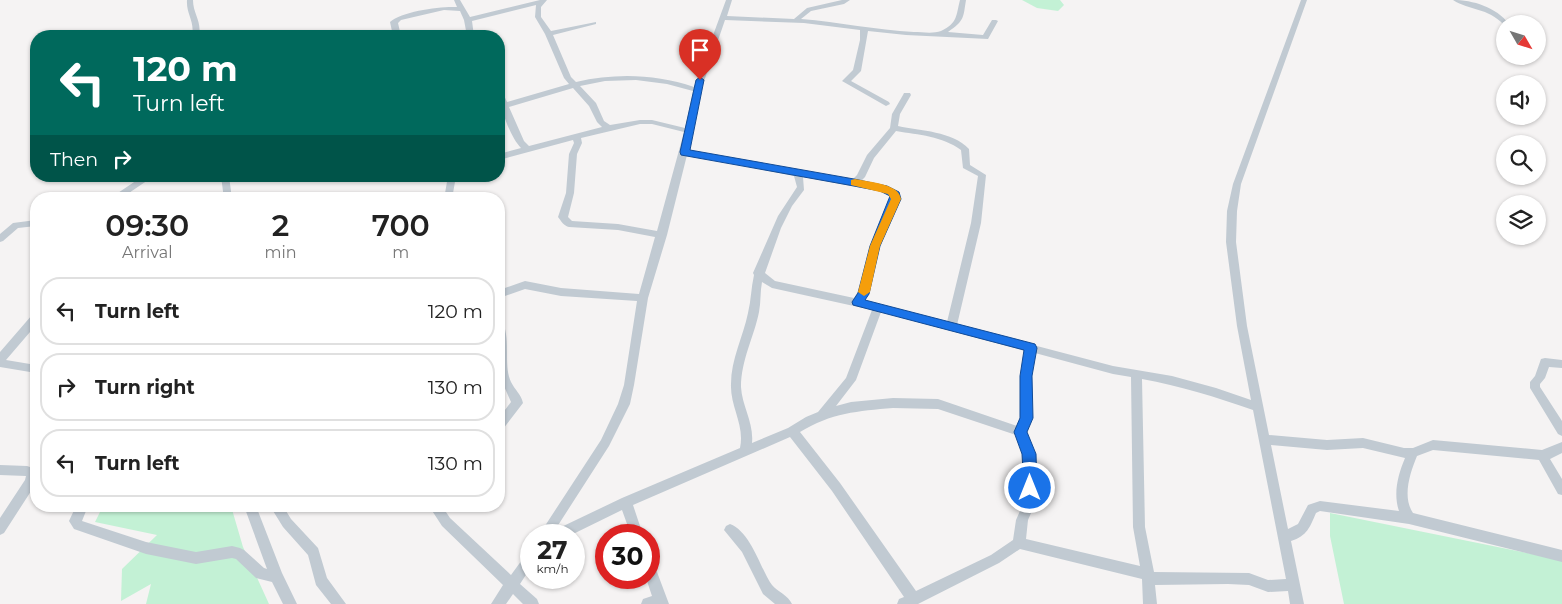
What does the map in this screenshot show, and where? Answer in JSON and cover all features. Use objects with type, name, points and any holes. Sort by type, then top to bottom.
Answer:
[{"type":"street","points":[[190,0],[190,6],[198,23],[197,30]]},
{"type":"street","points":[[457,0],[468,20],[469,30]]},
{"type":"street","points":[[468,20],[546,0]]},
{"type":"street","points":[[546,0],[539,4],[537,11],[568,78],[595,108],[601,122],[608,128]]},
{"type":"street","points":[[553,524],[605,443],[624,404],[629,385],[642,298],[662,234],[684,152],[697,90],[729,0]]},
{"type":"street","points":[[795,21],[809,9],[842,3],[847,0]]},
{"type":"street","points":[[943,34],[961,15],[963,0]]},
{"type":"street","points":[[1297,604],[1242,326],[1232,251],[1232,211],[1237,184],[1247,152],[1304,0]]},
{"type":"street","points":[[1456,0],[1496,15]]},
{"type":"street","points":[[396,30],[394,22],[399,18],[444,8],[462,9]]},
{"type":"street","points":[[723,18],[795,21],[864,30],[985,37],[994,22]]},
{"type":"street","points":[[549,34],[594,23]]},
{"type":"street","points":[[864,30],[865,37],[856,63],[857,71],[846,81],[886,104]]},
{"type":"street","points":[[527,149],[520,142],[505,105],[539,97],[575,85],[614,78],[670,82],[697,90]]},
{"type":"street","points":[[854,182],[862,178],[870,157],[894,128],[896,114],[907,95]]},
{"type":"street","points":[[505,155],[608,128],[647,122],[689,131]]},
{"type":"street","points":[[894,128],[941,137],[960,145],[965,149],[966,166],[982,176],[976,223],[951,327]]},
{"type":"street","points":[[576,136],[578,142],[573,157],[570,194],[562,217],[564,221],[569,224],[618,227],[662,234]]},
{"type":"street","points":[[684,152],[854,182],[891,191],[895,194],[896,199],[875,246],[865,288],[858,302]]},
{"type":"street","points":[[745,450],[749,438],[745,419],[737,401],[736,379],[754,311],[753,300],[758,273],[785,212],[802,187],[798,173]]},
{"type":"street","points":[[125,192],[141,182]]},
{"type":"street","points":[[0,239],[16,225],[30,224]]},
{"type":"street","points":[[758,273],[772,284],[858,302],[1113,370],[1136,373],[1216,392],[1258,407]]},
{"type":"street","points":[[505,292],[525,285],[566,292],[642,298]]},
{"type":"street","points":[[821,415],[851,380],[878,308]]},
{"type":"street","points":[[30,325],[0,361],[30,368]]},
{"type":"street","points":[[1019,543],[1021,526],[1029,504],[1028,490],[1032,480],[1029,454],[1020,432],[1026,418],[1026,376],[1031,348]]},
{"type":"street","points":[[505,362],[506,380],[517,398],[517,403],[505,418]]},
{"type":"street","points":[[1562,364],[1545,362],[1540,378],[1535,382],[1535,388],[1562,431]]},
{"type":"street","points":[[1136,373],[1139,527],[1148,575],[1150,604]]},
{"type":"street","points":[[581,524],[626,502],[792,431],[821,415],[852,407],[876,404],[938,404],[1020,432]]},
{"type":"street","points":[[792,431],[836,487],[909,602],[995,559],[1019,543],[1148,575],[1154,579],[1228,578],[1249,579],[1268,586],[1293,585]]},
{"type":"street","points":[[1265,440],[1327,445],[1363,443],[1404,453],[1413,453],[1433,445],[1542,455],[1550,454],[1562,447]]},
{"type":"street","points":[[1409,518],[1401,506],[1407,467],[1413,453]]},
{"type":"street","points":[[1542,455],[1562,490]]},
{"type":"street","points":[[0,470],[30,472]]},
{"type":"street","points":[[0,529],[30,487]]},
{"type":"street","points":[[626,502],[633,524]]},
{"type":"street","points":[[1283,536],[1297,534],[1303,530],[1312,509],[1320,506],[1409,518],[1562,556]]},
{"type":"street","points":[[79,512],[75,521],[78,524],[146,548],[196,558],[232,552],[240,554],[261,574],[276,576]]},
{"type":"street","points":[[252,512],[276,576],[290,604]]},
{"type":"street","points":[[280,512],[287,523],[314,552],[322,582],[339,604]]},
{"type":"street","points":[[439,512],[446,522],[532,604]]},
{"type":"street","points":[[730,530],[750,554],[768,590],[785,604]]},
{"type":"street","points":[[498,604],[520,572]]},
{"type":"street","points":[[653,589],[656,602]]},
{"type":"green space","points":[[1022,0],[1060,0],[1064,5],[1058,11],[1037,8]]},
{"type":"green space","points":[[100,512],[233,512],[243,547],[269,604],[146,604],[151,584],[121,601],[122,569],[157,535],[95,522]]},
{"type":"green space","points":[[1330,513],[1562,560],[1562,604],[1344,604],[1330,536]]},
{"type":"slow traffic","points":[[855,183],[891,191],[895,194],[896,199],[875,246],[864,292]]},
{"type":"route","points":[[700,80],[684,152],[854,182],[883,188],[895,194],[896,199],[875,246],[865,288],[858,302],[1031,348],[1026,376],[1027,412],[1020,432],[1031,464],[1032,480],[1030,488]]}]
